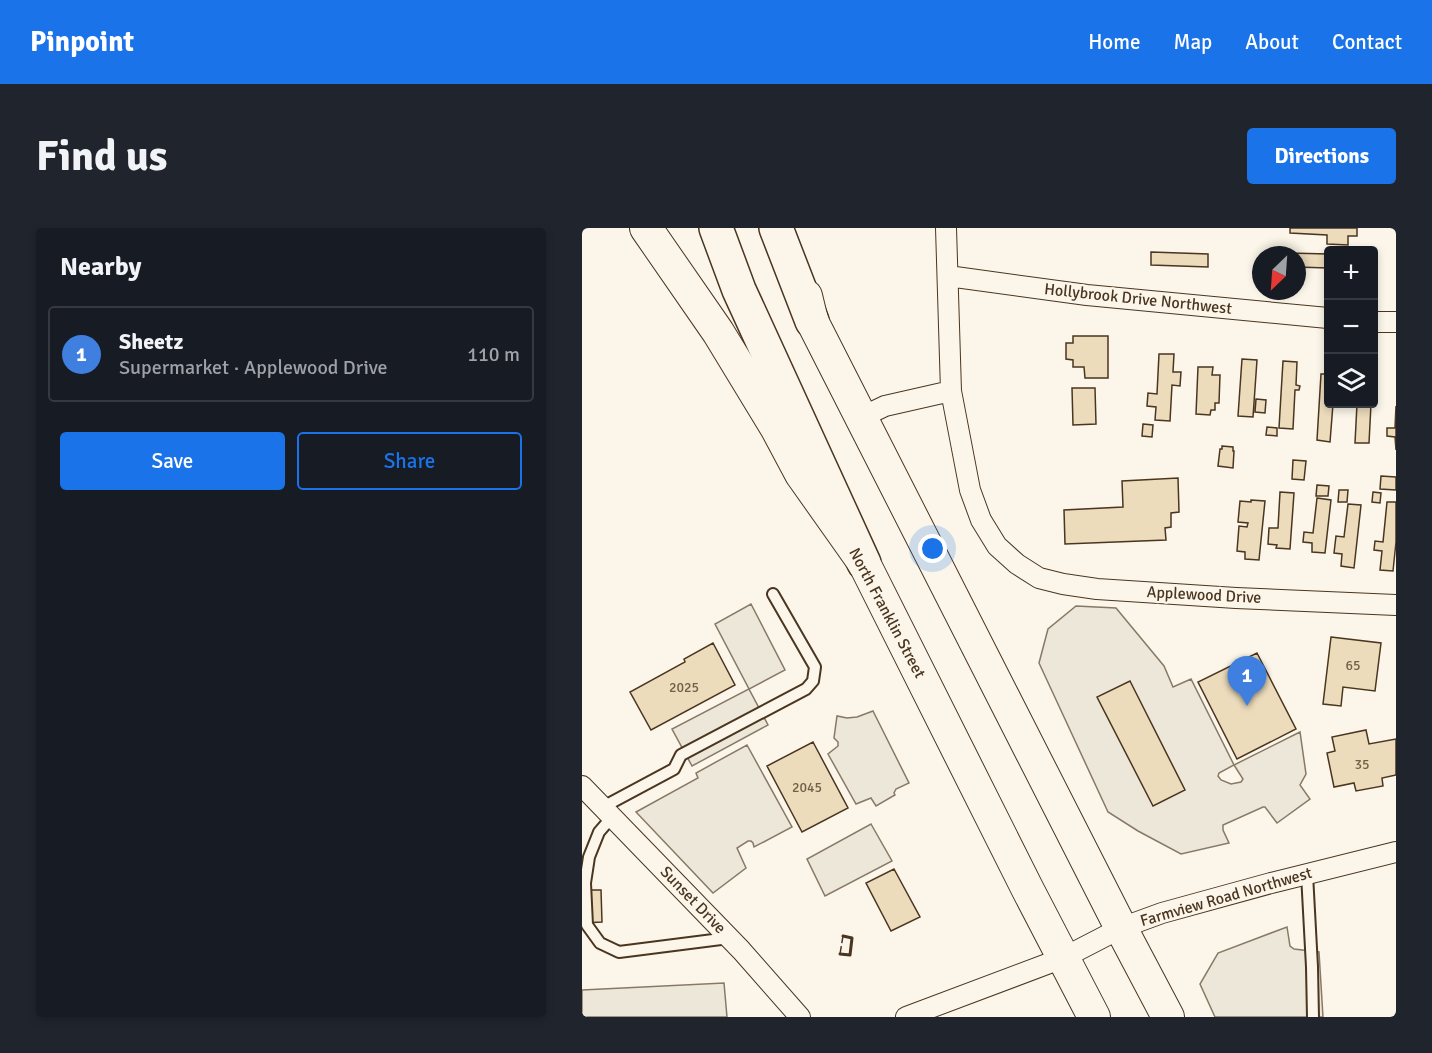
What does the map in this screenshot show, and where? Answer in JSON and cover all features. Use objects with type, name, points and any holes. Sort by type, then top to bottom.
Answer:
[{"type":"highway","points":[[716,228],[739,290],[864,563]]},
{"type":"highway","points":[[776,228],[812,321]]},
{"type":"main road","name":"North Franklin Street","points":[[646,228],[718,332],[777,429],[801,474],[864,563],[1094,1017]]},
{"type":"main road","points":[[790,228],[812,321],[1168,1017]]},
{"type":"street","name":"Applewood Drive","points":[[946,228],[951,391],[970,490],[981,520],[997,546],[1017,564],[1039,578],[1097,589],[1396,605]]},
{"type":"street","name":"Hollybrook Drive Northwest","points":[[948,276],[1087,295],[1324,318]]},
{"type":"street","points":[[1378,322],[1396,322]]},
{"type":"street","points":[[862,417],[885,406],[951,391]]},
{"type":"street","name":"Sunset Drive","points":[[582,786],[730,938],[800,1017]]},
{"type":"street","name":"Farmview Road Northwest","points":[[906,1017],[1063,958],[1121,928],[1162,913],[1396,852]]},
{"type":"lane","points":[[730,938],[620,952],[600,943],[587,925],[585,883],[589,857],[608,812],[674,769],[681,755],[806,689],[813,681],[815,667],[773,594]]},
{"type":"lane","points":[[1307,874],[1313,1017]]},
{"type":"shaded area","points":[[751,604],[785,670],[749,689],[715,624]]},
{"type":"shaded area","points":[[1076,606],[1116,608],[1164,666],[1173,687],[1191,679],[1234,765],[1300,732],[1306,774],[1300,785],[1310,799],[1277,823],[1263,807],[1223,825],[1229,843],[1181,854],[1108,812],[1039,663],[1048,629]],"holes":[[[1234,765],[1243,779],[1241,782],[1231,784],[1221,780],[1219,773]]]},
{"type":"shaded area","points":[[749,689],[768,725],[692,766],[672,729]]},
{"type":"shaded area","points":[[873,711],[909,783],[896,789],[895,795],[876,806],[871,798],[856,804],[828,754],[838,746],[834,738],[837,716],[857,717]]},
{"type":"shaded area","points":[[747,745],[792,827],[754,847],[751,841],[748,841],[737,848],[746,868],[713,893],[636,812],[698,778],[696,773]]},
{"type":"shaded area","points":[[871,824],[892,861],[825,896],[807,859]]},
{"type":"shaded area","points":[[1287,927],[1290,946],[1294,949],[1319,952],[1323,1017],[1215,1017],[1200,984],[1218,953]]},
{"type":"shaded area","points":[[724,983],[727,1017],[582,1017],[582,990]]},
{"type":"building","points":[[1290,228],[1357,228],[1357,236],[1348,236],[1348,245],[1327,244],[1327,235],[1290,233]]},
{"type":"building","points":[[1151,252],[1208,254],[1208,267],[1151,265]]},
{"type":"building","points":[[1306,253],[1324,254],[1324,268],[1306,267]]},
{"type":"building","points":[[1073,336],[1108,336],[1108,378],[1085,378],[1084,367],[1073,367],[1073,360],[1066,359],[1066,343],[1073,343]]},
{"type":"building","points":[[1159,354],[1174,354],[1173,372],[1181,372],[1180,386],[1172,385],[1170,421],[1155,420],[1156,407],[1147,406],[1148,393],[1157,394]]},
{"type":"building","points":[[1242,359],[1257,360],[1253,417],[1238,416]]},
{"type":"building","points":[[1283,361],[1297,362],[1296,385],[1300,386],[1299,390],[1295,390],[1293,429],[1279,428]]},
{"type":"building","points":[[1198,367],[1213,367],[1212,375],[1220,375],[1219,403],[1215,403],[1215,410],[1211,410],[1210,415],[1196,414]]},
{"type":"building","points":[[1321,374],[1324,374],[1324,408],[1333,408],[1330,442],[1317,440]]},
{"type":"building","points":[[1072,388],[1095,388],[1096,424],[1073,425]]},
{"type":"building","points":[[1256,399],[1266,400],[1265,413],[1255,412]]},
{"type":"building","points":[[1396,406],[1396,450],[1395,437],[1387,436],[1387,428],[1395,428]]},
{"type":"building","points":[[1357,408],[1371,408],[1369,443],[1355,443]]},
{"type":"building","points":[[1143,424],[1153,425],[1152,437],[1142,436]]},
{"type":"building","points":[[1267,427],[1277,428],[1277,436],[1266,435]]},
{"type":"building","points":[[1222,446],[1233,447],[1233,468],[1218,466]]},
{"type":"building","points":[[1293,460],[1306,461],[1304,480],[1292,479]]},
{"type":"building","points":[[1381,476],[1396,477],[1396,490],[1380,489]]},
{"type":"building","points":[[1178,478],[1179,512],[1171,513],[1171,527],[1165,528],[1166,540],[1065,544],[1064,510],[1123,507],[1122,481]]},
{"type":"building","points":[[1317,485],[1329,486],[1328,496],[1316,496]]},
{"type":"building","points":[[1339,490],[1348,490],[1347,502],[1338,502]]},
{"type":"building","points":[[1280,492],[1294,493],[1290,549],[1276,548],[1277,545],[1268,544],[1269,528],[1278,528]]},
{"type":"building","points":[[1373,492],[1381,493],[1380,503],[1372,502]]},
{"type":"building","points":[[1317,498],[1331,500],[1325,553],[1312,552],[1312,543],[1303,542],[1304,532],[1313,533]]},
{"type":"building","points":[[1251,500],[1265,501],[1259,560],[1245,559],[1245,552],[1237,551],[1239,526],[1247,527],[1248,523],[1238,522],[1240,501],[1251,502]]},
{"type":"building","points":[[1387,502],[1396,502],[1393,571],[1380,570],[1382,551],[1374,550],[1375,541],[1383,542]]},
{"type":"building","points":[[1348,504],[1361,505],[1354,568],[1341,566],[1342,554],[1334,553],[1336,536],[1344,537]]},
{"type":"building","points":[[1331,637],[1381,643],[1375,691],[1343,687],[1341,706],[1323,704]]},
{"type":"building","points":[[713,643],[735,685],[651,730],[630,692],[685,662],[684,659]]},
{"type":"building","points":[[1257,653],[1296,729],[1237,759],[1198,682]]},
{"type":"building","points":[[1130,681],[1185,790],[1153,806],[1097,697]]},
{"type":"building","points":[[1366,730],[1369,744],[1396,739],[1396,775],[1382,778],[1383,786],[1356,791],[1354,783],[1334,787],[1327,753],[1335,751],[1332,737]]},
{"type":"building","points":[[813,742],[848,808],[802,832],[767,766]]},
{"type":"building","points":[[894,869],[920,917],[891,931],[866,883]]},
{"type":"building","points":[[582,890],[601,890],[602,922],[582,923]]},
{"type":"fence","points":[[840,954],[843,936]]},
{"type":"wall","points":[[840,954],[850,955],[852,938],[843,936]]},
{"type":"place","name":"Sheetz","points":[[1247,706]]}]
